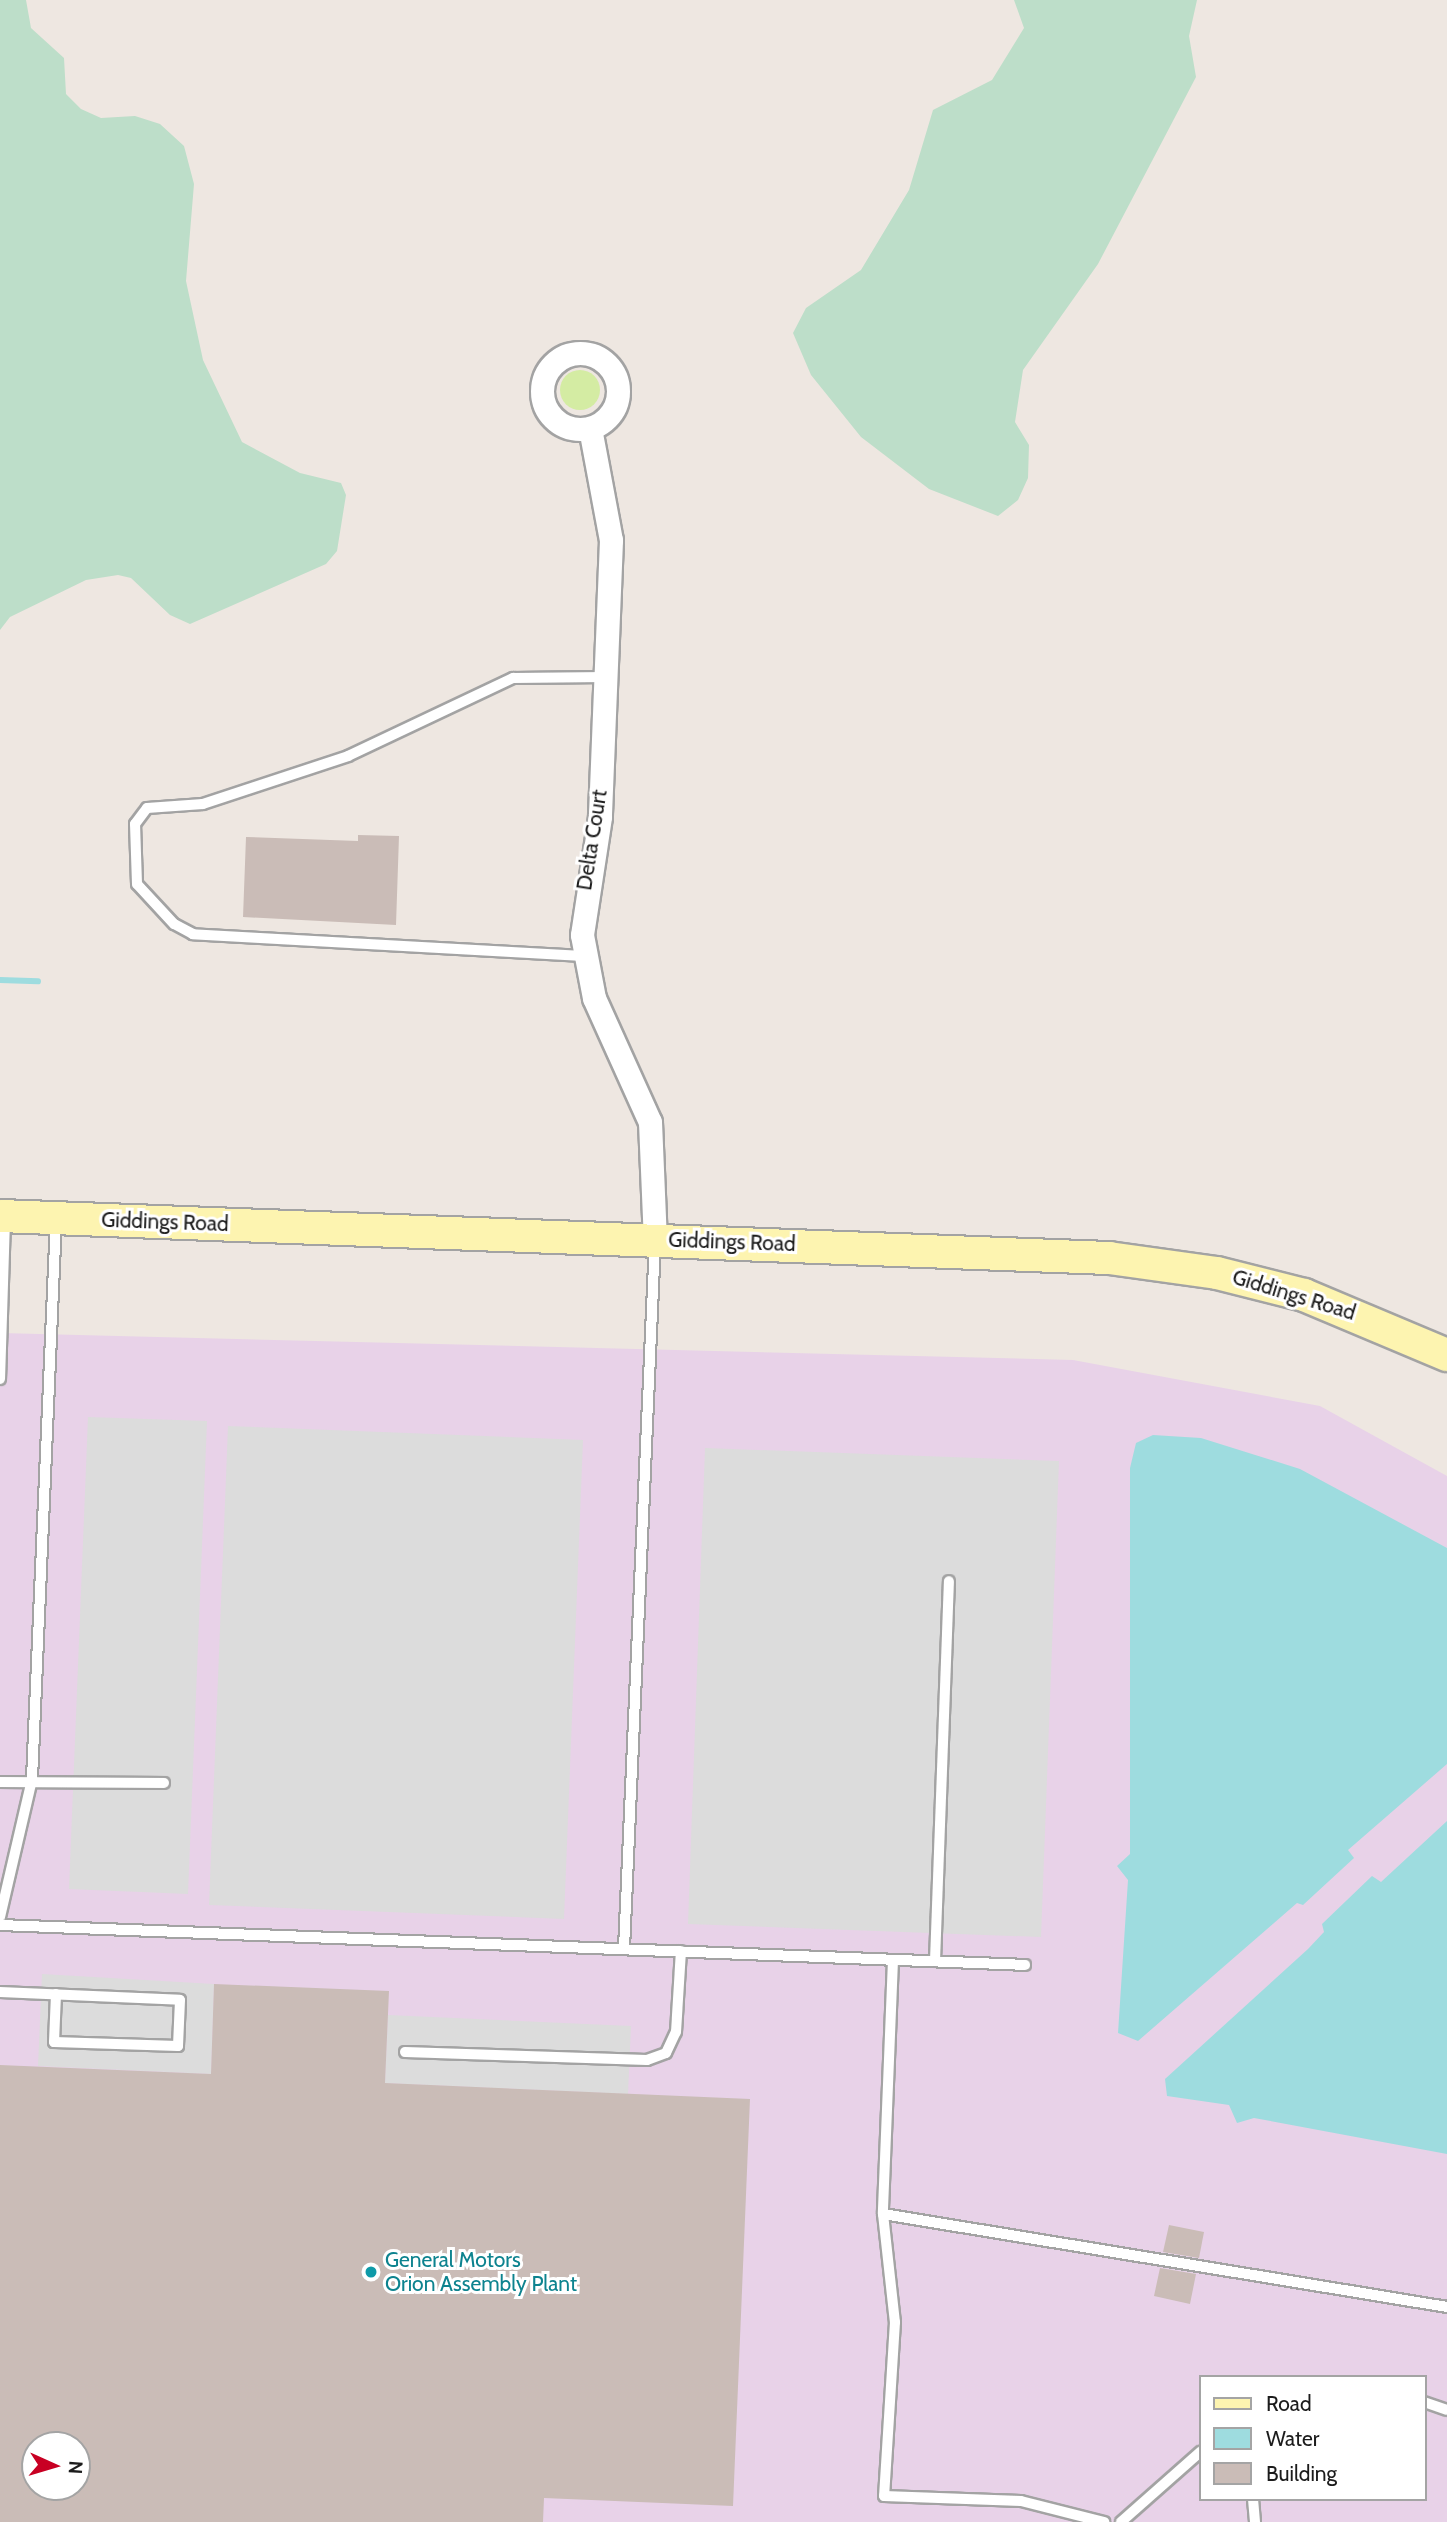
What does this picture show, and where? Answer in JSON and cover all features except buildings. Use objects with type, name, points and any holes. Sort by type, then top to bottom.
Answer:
[{"type":"main road","name":"Giddings Road","points":[[3,1216],[656,1239],[1157,1263],[1304,1295],[1447,1355]]},
{"type":"street","name":"Delta Court","points":[[590,428],[610,518],[600,817],[583,896],[583,956],[601,1016],[650,1122],[656,1239]]},
{"type":"lane","points":[[583,956],[481,954],[425,942],[193,934],[174,924],[137,884],[135,824],[147,807],[203,804],[348,756],[513,678],[606,677]]},
{"type":"lane","points":[[0,1379],[3,1216]]},
{"type":"lane","points":[[0,1917],[32,1779],[56,1218]]},
{"type":"lane","points":[[624,1949],[656,1239]]},
{"type":"lane","points":[[935,1961],[949,1581]]},
{"type":"lane","points":[[0,1782],[32,1779],[164,1783]]},
{"type":"lane","points":[[0,1925],[1025,1965]]},
{"type":"lane","points":[[405,2052],[647,2060],[666,2053],[676,2032],[681,1951]]},
{"type":"lane","points":[[893,1959],[883,2214],[895,2322],[884,2496],[1021,2501],[1104,2522]]},
{"type":"lane","points":[[0,1992],[56,1994],[180,2000],[178,2046],[54,2042],[56,1994]]},
{"type":"lane","points":[[883,2214],[1447,2308]]},
{"type":"lane","points":[[1426,2403],[1447,2410]]},
{"type":"lane","points":[[1121,2522],[1198,2454]]},
{"type":"lane","points":[[1253,2501],[1255,2522]]},
{"type":"shaded area","points":[[0,1333],[1073,1360],[1320,1406],[1447,1476],[1447,2522],[0,2522]]},
{"type":"shaded area","points":[[88,1417],[207,1421],[188,1894],[69,1889]]},
{"type":"shaded area","points":[[228,1426],[583,1440],[564,1919],[209,1905]]},
{"type":"shaded area","points":[[705,1448],[1059,1461],[1041,1937],[688,1924]]},
{"type":"shaded area","points":[[42,1974],[214,1984],[211,2074],[38,2066]]},
{"type":"shaded area","points":[[388,2015],[631,2026],[628,2094],[385,2083]]},
{"type":"green space","points":[[0,0],[26,0],[31,28],[64,58],[66,94],[81,109],[101,118],[135,116],[160,124],[184,146],[194,184],[186,281],[203,360],[242,442],[300,473],[341,483],[346,495],[337,551],[326,564],[190,624],[170,615],[131,578],[118,575],[86,580],[10,617],[0,630]]},
{"type":"green space","points":[[1014,0],[1197,0],[1189,36],[1196,77],[1098,264],[1023,370],[1015,422],[1029,445],[1028,478],[1018,500],[998,516],[929,489],[861,437],[811,375],[793,333],[806,308],[861,270],[909,190],[933,110],[992,80],[1024,28]]},
{"type":"green space","points":[[580,370],[594,376],[600,390],[594,404],[580,410],[566,404],[560,390],[566,376]]},
{"type":"water","points":[[1153,1435],[1201,1438],[1300,1469],[1447,1548],[1447,1764],[1348,1850],[1354,1858],[1303,1905],[1297,1903],[1138,2041],[1118,2033],[1128,1880],[1117,1866],[1130,1854],[1130,1468],[1136,1443]]},
{"type":"water","points":[[1447,1821],[1447,2154],[1254,2118],[1237,2123],[1229,2105],[1167,2096],[1165,2079],[1308,1949],[1324,1932],[1322,1924],[1372,1876],[1381,1882]]},
{"type":"waterway","points":[[0,980],[38,981]]},
{"type":"place","name":"General Motors Orion Assembly Plant","points":[[371,2272]]}]
